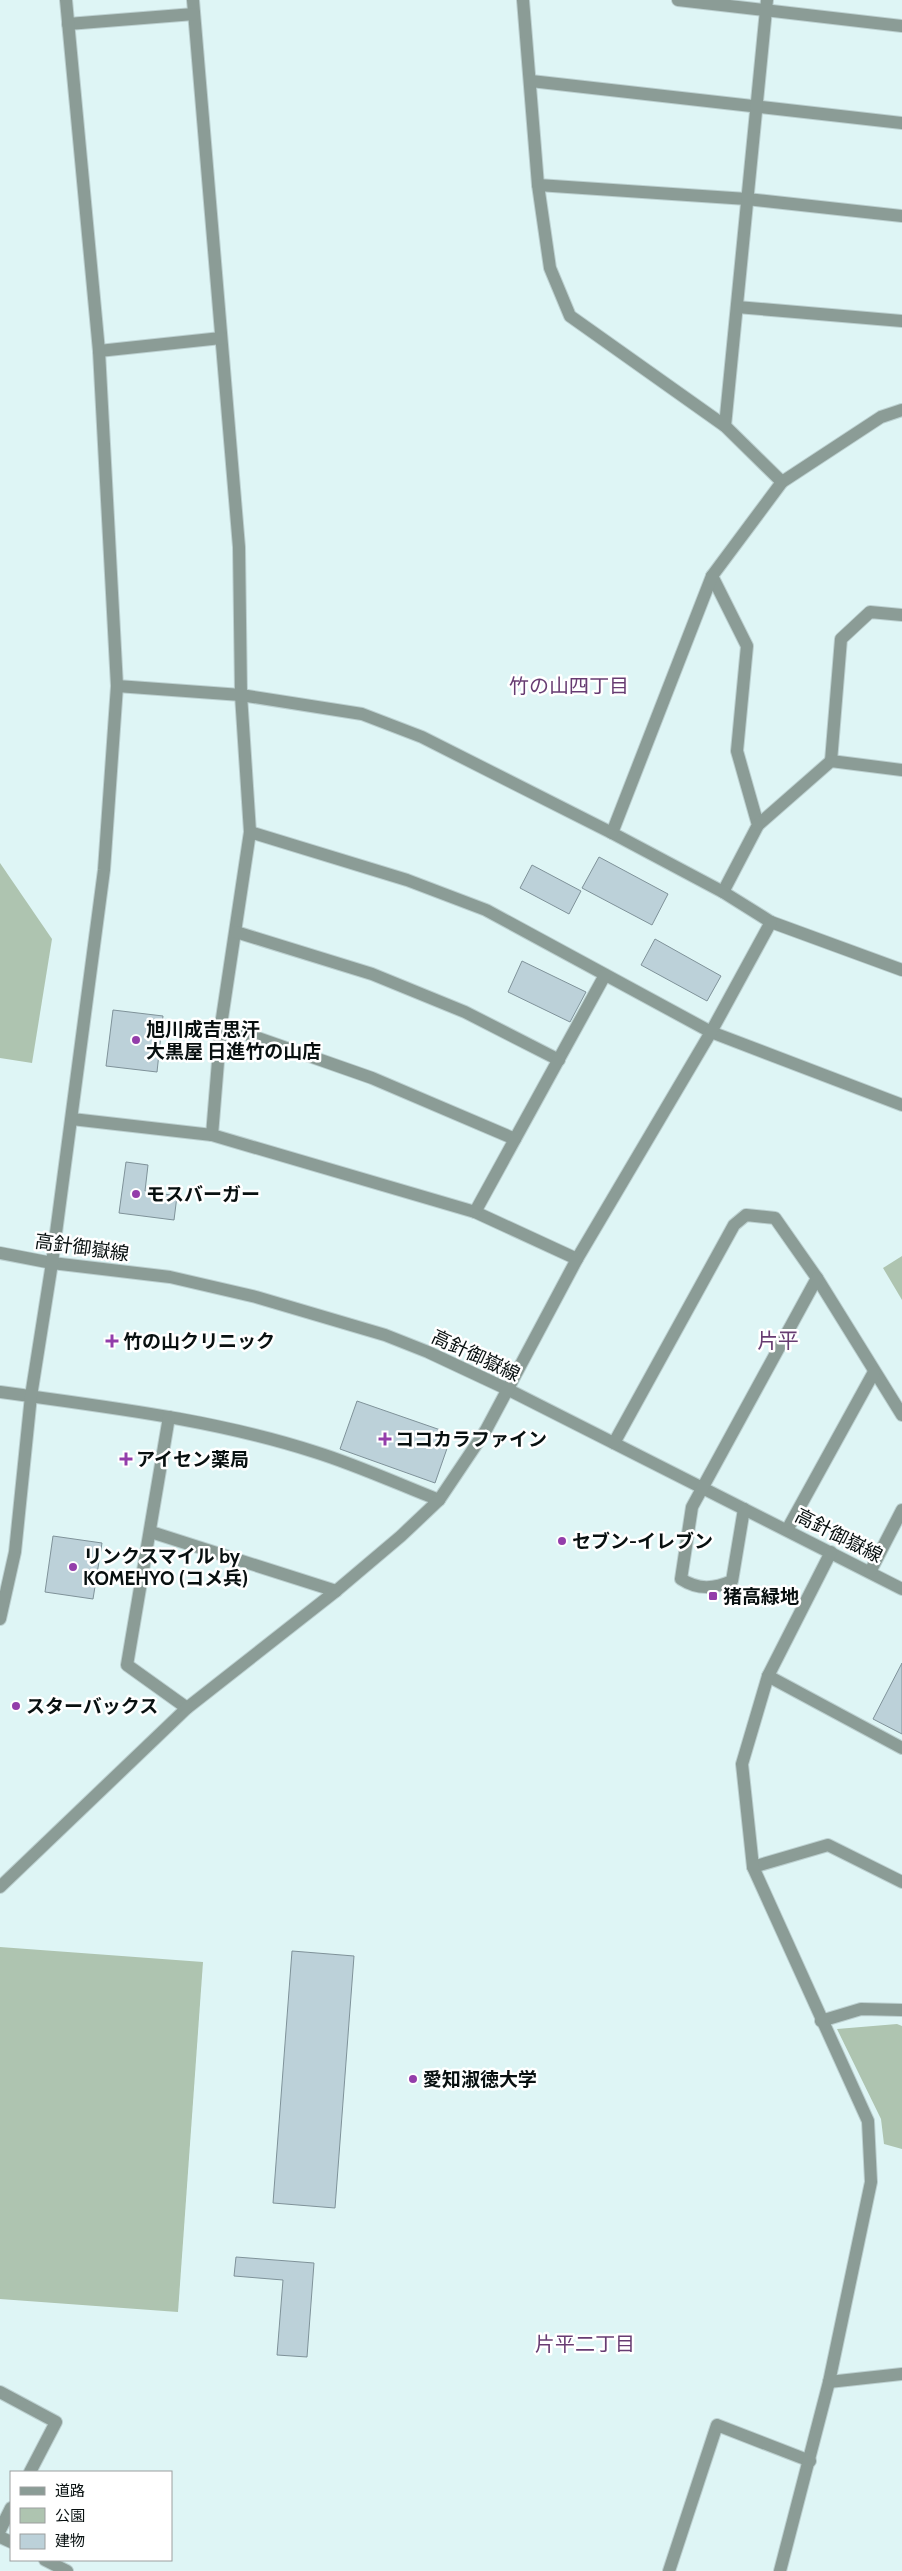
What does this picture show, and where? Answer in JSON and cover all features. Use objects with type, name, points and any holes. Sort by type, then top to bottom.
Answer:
[{"type":"street","points":[[0,1619],[15,1552],[31,1396],[72,1119],[104,870],[116,686],[99,351],[66,0]]},
{"type":"street","points":[[193,0],[239,547],[241,695],[250,832],[221,1026],[212,1135]]},
{"type":"street","points":[[523,0],[538,185],[550,268],[570,316],[725,426],[782,482]]},
{"type":"street","points":[[678,0],[766,5],[902,26]]},
{"type":"street","points":[[725,426],[766,5]]},
{"type":"street","points":[[68,24],[194,14]]},
{"type":"street","points":[[531,81],[902,123]]},
{"type":"street","points":[[538,185],[747,199],[902,216]]},
{"type":"street","points":[[737,307],[902,322]]},
{"type":"street","points":[[99,351],[221,338]]},
{"type":"street","points":[[612,833],[712,576],[782,482],[880,417],[902,410]]},
{"type":"street","points":[[712,576],[747,646],[737,751],[758,825]]},
{"type":"street","points":[[723,892],[758,825],[831,761],[841,639],[870,612],[902,615]]},
{"type":"street","points":[[116,686],[241,695],[362,714],[422,737],[612,833],[723,892],[771,922],[902,970]]},
{"type":"street","points":[[831,761],[902,770]]},
{"type":"street","points":[[250,832],[407,880],[486,910],[711,1032],[902,1105]]},
{"type":"street","points":[[0,1886],[187,1708],[336,1591],[401,1536],[439,1500],[486,1430],[577,1259],[711,1032],[771,922]]},
{"type":"street","points":[[236,932],[372,974],[465,1012],[559,1060]]},
{"type":"street","points":[[475,1212],[605,975]]},
{"type":"street","points":[[221,1026],[372,1078],[515,1139]]},
{"type":"street","points":[[72,1119],[212,1135],[475,1212],[577,1259]]},
{"type":"street","points":[[614,1443],[734,1225],[746,1215],[775,1218],[817,1278],[902,1415]]},
{"type":"street","name":"高針御嶽線","points":[[0,1253],[170,1278],[256,1297],[385,1335],[428,1352],[507,1389],[902,1589]]},
{"type":"street","points":[[744,1509],[732,1581],[715,1588],[690,1584],[681,1579],[692,1507],[817,1278]]},
{"type":"street","points":[[787,1530],[874,1372]]},
{"type":"street","points":[[0,1392],[169,1417],[243,1432],[316,1452],[439,1500]]},
{"type":"street","points":[[169,1417],[127,1665],[187,1708]]},
{"type":"street","points":[[870,1572],[902,1510]]},
{"type":"street","points":[[151,1532],[336,1591]]},
{"type":"street","points":[[780,2571],[830,2382],[871,2182],[868,2121],[821,2021],[753,1867],[742,1764],[768,1676],[830,1552]]},
{"type":"street","points":[[768,1676],[902,1748]]},
{"type":"street","points":[[753,1867],[828,1846],[902,1882]]},
{"type":"street","points":[[821,2021],[861,2009],[902,2010]]},
{"type":"street","points":[[830,2382],[902,2374]]},
{"type":"street","points":[[0,2392],[56,2422],[31,2471]]},
{"type":"street","points":[[669,2571],[717,2425],[810,2461]]},
{"type":"street","points":[[0,2530],[10,2510]]},
{"type":"street","points":[[47,2561],[67,2571]]},
{"type":"green space","points":[[0,863],[52,939],[32,1063],[0,1058]]},
{"type":"green space","points":[[902,1256],[902,1300],[883,1268]]},
{"type":"green space","points":[[0,1947],[203,1962],[178,2312],[0,2299]]},
{"type":"green space","points":[[897,2024],[902,2026],[902,2149],[884,2144],[881,2119],[837,2029]]},
{"type":"building","points":[[599,857],[668,894],[652,925],[582,888]]},
{"type":"building","points":[[532,865],[581,891],[569,914],[520,888]]},
{"type":"building","points":[[655,939],[721,976],[707,1001],[641,965]]},
{"type":"building","points":[[522,961],[586,992],[570,1022],[508,992]]},
{"type":"building","points":[[113,1010],[163,1016],[157,1072],[106,1066]]},
{"type":"building","points":[[126,1162],[148,1165],[145,1191],[177,1196],[174,1220],[119,1213]]},
{"type":"building","points":[[357,1401],[452,1434],[435,1483],[340,1449]]},
{"type":"building","name":"リンクスマイル by KOMEHYO (コメ兵)","points":[[53,1536],[102,1543],[93,1599],[45,1592]]},
{"type":"building","points":[[902,1663],[902,1734],[873,1719]]},
{"type":"building","points":[[292,1951],[354,1956],[335,2208],[273,2203]]},
{"type":"building","points":[[236,2257],[314,2263],[307,2357],[277,2355],[283,2280],[234,2276]]},
{"type":"place","name":"旭川成吉思汗 大黒屋 日進竹の山店","points":[[136,1040]]},
{"type":"place","name":"モスバーガー","points":[[136,1194]]},
{"type":"place","name":"竹の山クリニック","points":[[112,1341]]},
{"type":"place","name":"ココカラファイン","points":[[385,1439]]},
{"type":"place","name":"アイセン薬局","points":[[126,1459]]},
{"type":"place","name":"セブン-イレブン","points":[[562,1541]]},
{"type":"place","name":"リンクスマイル by KOMEHYO (コメ兵)","points":[[73,1567]]},
{"type":"place","name":"猪高緑地","points":[[713,1596]]},
{"type":"place","name":"スターバックス","points":[[16,1706]]},
{"type":"place","name":"愛知淑徳大学","points":[[413,2079]]},
{"type":"district","name":"竹の山四丁目","points":[[569,686]]},
{"type":"district","name":"片平","points":[[778,1341]]},
{"type":"district","name":"片平二丁目","points":[[585,2344]]}]
